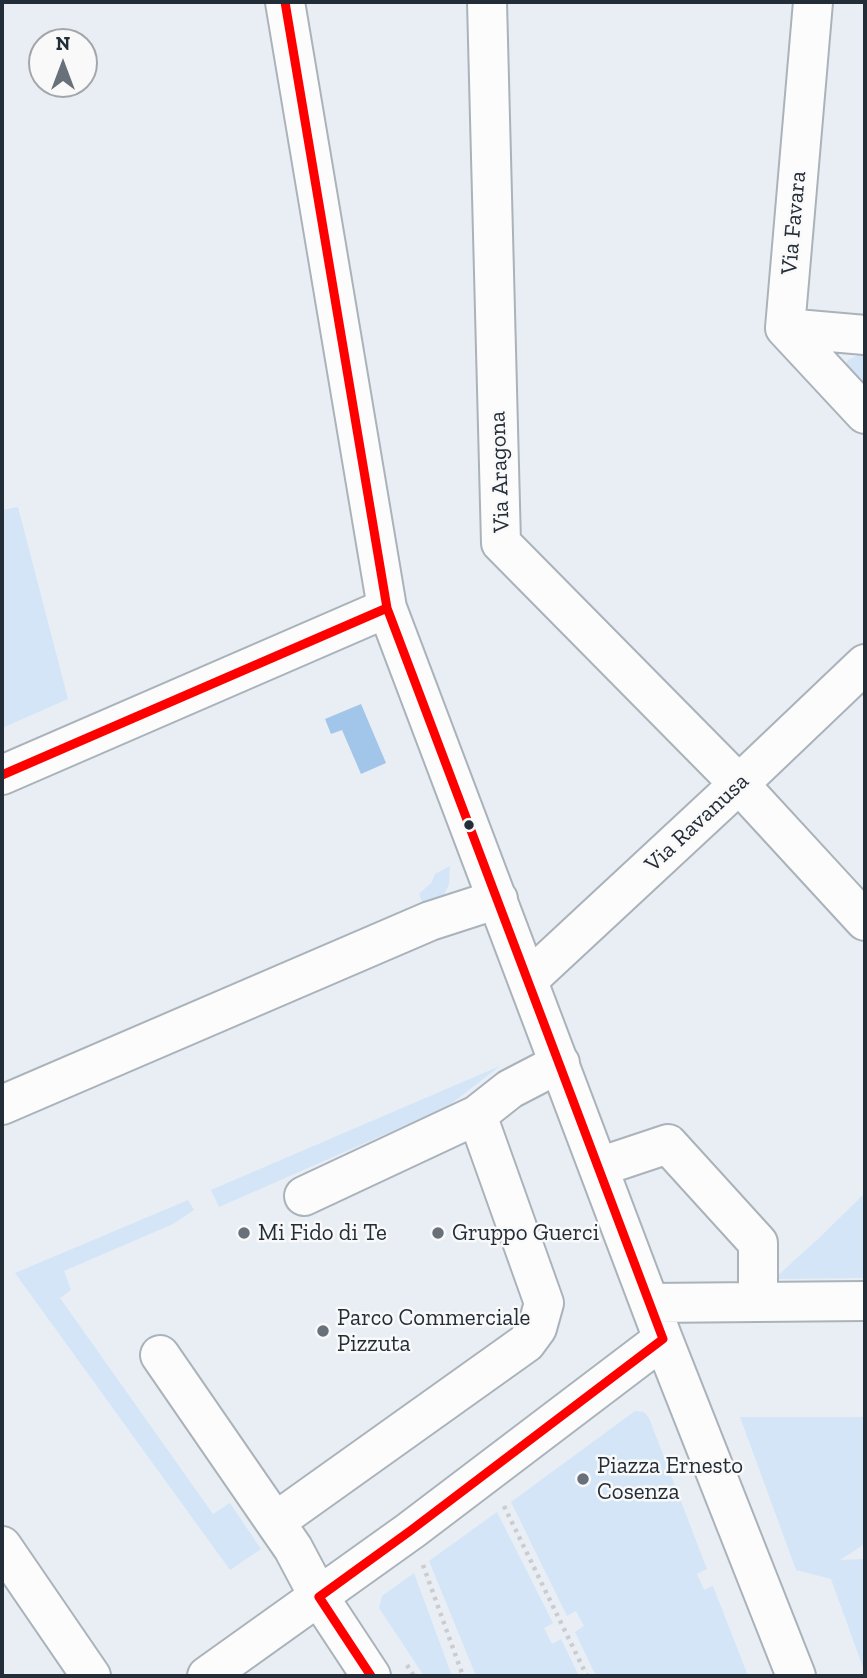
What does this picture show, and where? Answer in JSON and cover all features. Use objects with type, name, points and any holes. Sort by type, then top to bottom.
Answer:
[{"type":"street","points":[[285,2],[387,608],[663,1339],[796,1676]]},
{"type":"street","name":"Via Aragona","points":[[486,2],[501,543],[739,785],[865,921]]},
{"type":"street","name":"Via Favara","points":[[785,328],[813,2]]},
{"type":"street","points":[[785,328],[865,335]]},
{"type":"street","points":[[785,328],[865,414]]},
{"type":"street","points":[[2,775],[387,608]]},
{"type":"street","name":"Via Ravanusa","points":[[528,980],[865,664]]},
{"type":"street","points":[[2,1105],[430,921],[498,899]]},
{"type":"street","points":[[304,1196],[477,1115],[510,1089],[560,1063]]},
{"type":"street","points":[[275,1522],[526,1343],[537,1328],[544,1303],[477,1115]]},
{"type":"street","points":[[598,1167],[668,1144],[758,1243],[758,1302]]},
{"type":"street","points":[[650,1303],[865,1301]]},
{"type":"street","points":[[207,1676],[410,1531],[663,1339]]},
{"type":"street","points":[[160,1355],[293,1548],[319,1597],[371,1676]]},
{"type":"street","points":[[2,1546],[91,1676]]},
{"type":"path","points":[[502,1502],[587,1676]]},
{"type":"path","points":[[421,1560],[463,1676]]},
{"type":"shaded area","points":[[865,354],[865,396],[844,367],[848,360]]},
{"type":"shaded area","points":[[18,507],[68,699],[2,728],[2,510]]},
{"type":"shaded area","points":[[450,866],[449,884],[444,895],[438,904],[426,911],[419,894],[432,882],[435,874]]},
{"type":"shaded area","points":[[500,1066],[447,1107],[219,1207],[211,1190]]},
{"type":"shaded area","points":[[865,1193],[865,1278],[774,1279],[819,1238]]},
{"type":"shaded area","points":[[188,1200],[194,1210],[173,1224],[64,1271],[71,1290],[60,1298],[213,1514],[230,1503],[261,1549],[230,1570],[15,1273]]},
{"type":"shaded area","points":[[635,1411],[644,1412],[649,1418],[707,1569],[697,1574],[704,1590],[713,1586],[748,1676],[596,1676],[575,1632],[584,1626],[576,1611],[567,1616],[511,1502]]},
{"type":"shaded area","points":[[740,1417],[865,1417],[865,1544],[840,1560],[865,1559],[865,1673],[831,1579],[796,1570]]},
{"type":"shaded area","points":[[497,1512],[553,1623],[544,1628],[552,1644],[561,1639],[579,1676],[476,1676],[429,1561]]},
{"type":"shaded area","points":[[414,1573],[452,1676],[424,1676],[379,1608],[382,1596]]},
{"type":"water","points":[[361,704],[386,763],[361,774],[342,730],[331,734],[325,719]]},
{"type":"transit line","points":[[285,2],[387,608],[663,1339],[319,1597],[371,1676]]},
{"type":"transit line","points":[[2,775],[387,608]]},
{"type":"place","name":"Mi Fido di Te","points":[[244,1233]]},
{"type":"place","name":"Gruppo Guerci","points":[[438,1233]]},
{"type":"place","name":"Parco Commerciale Pizzuta","points":[[323,1331]]},
{"type":"place","name":"Piazza Ernesto Cosenza","points":[[583,1479]]}]
